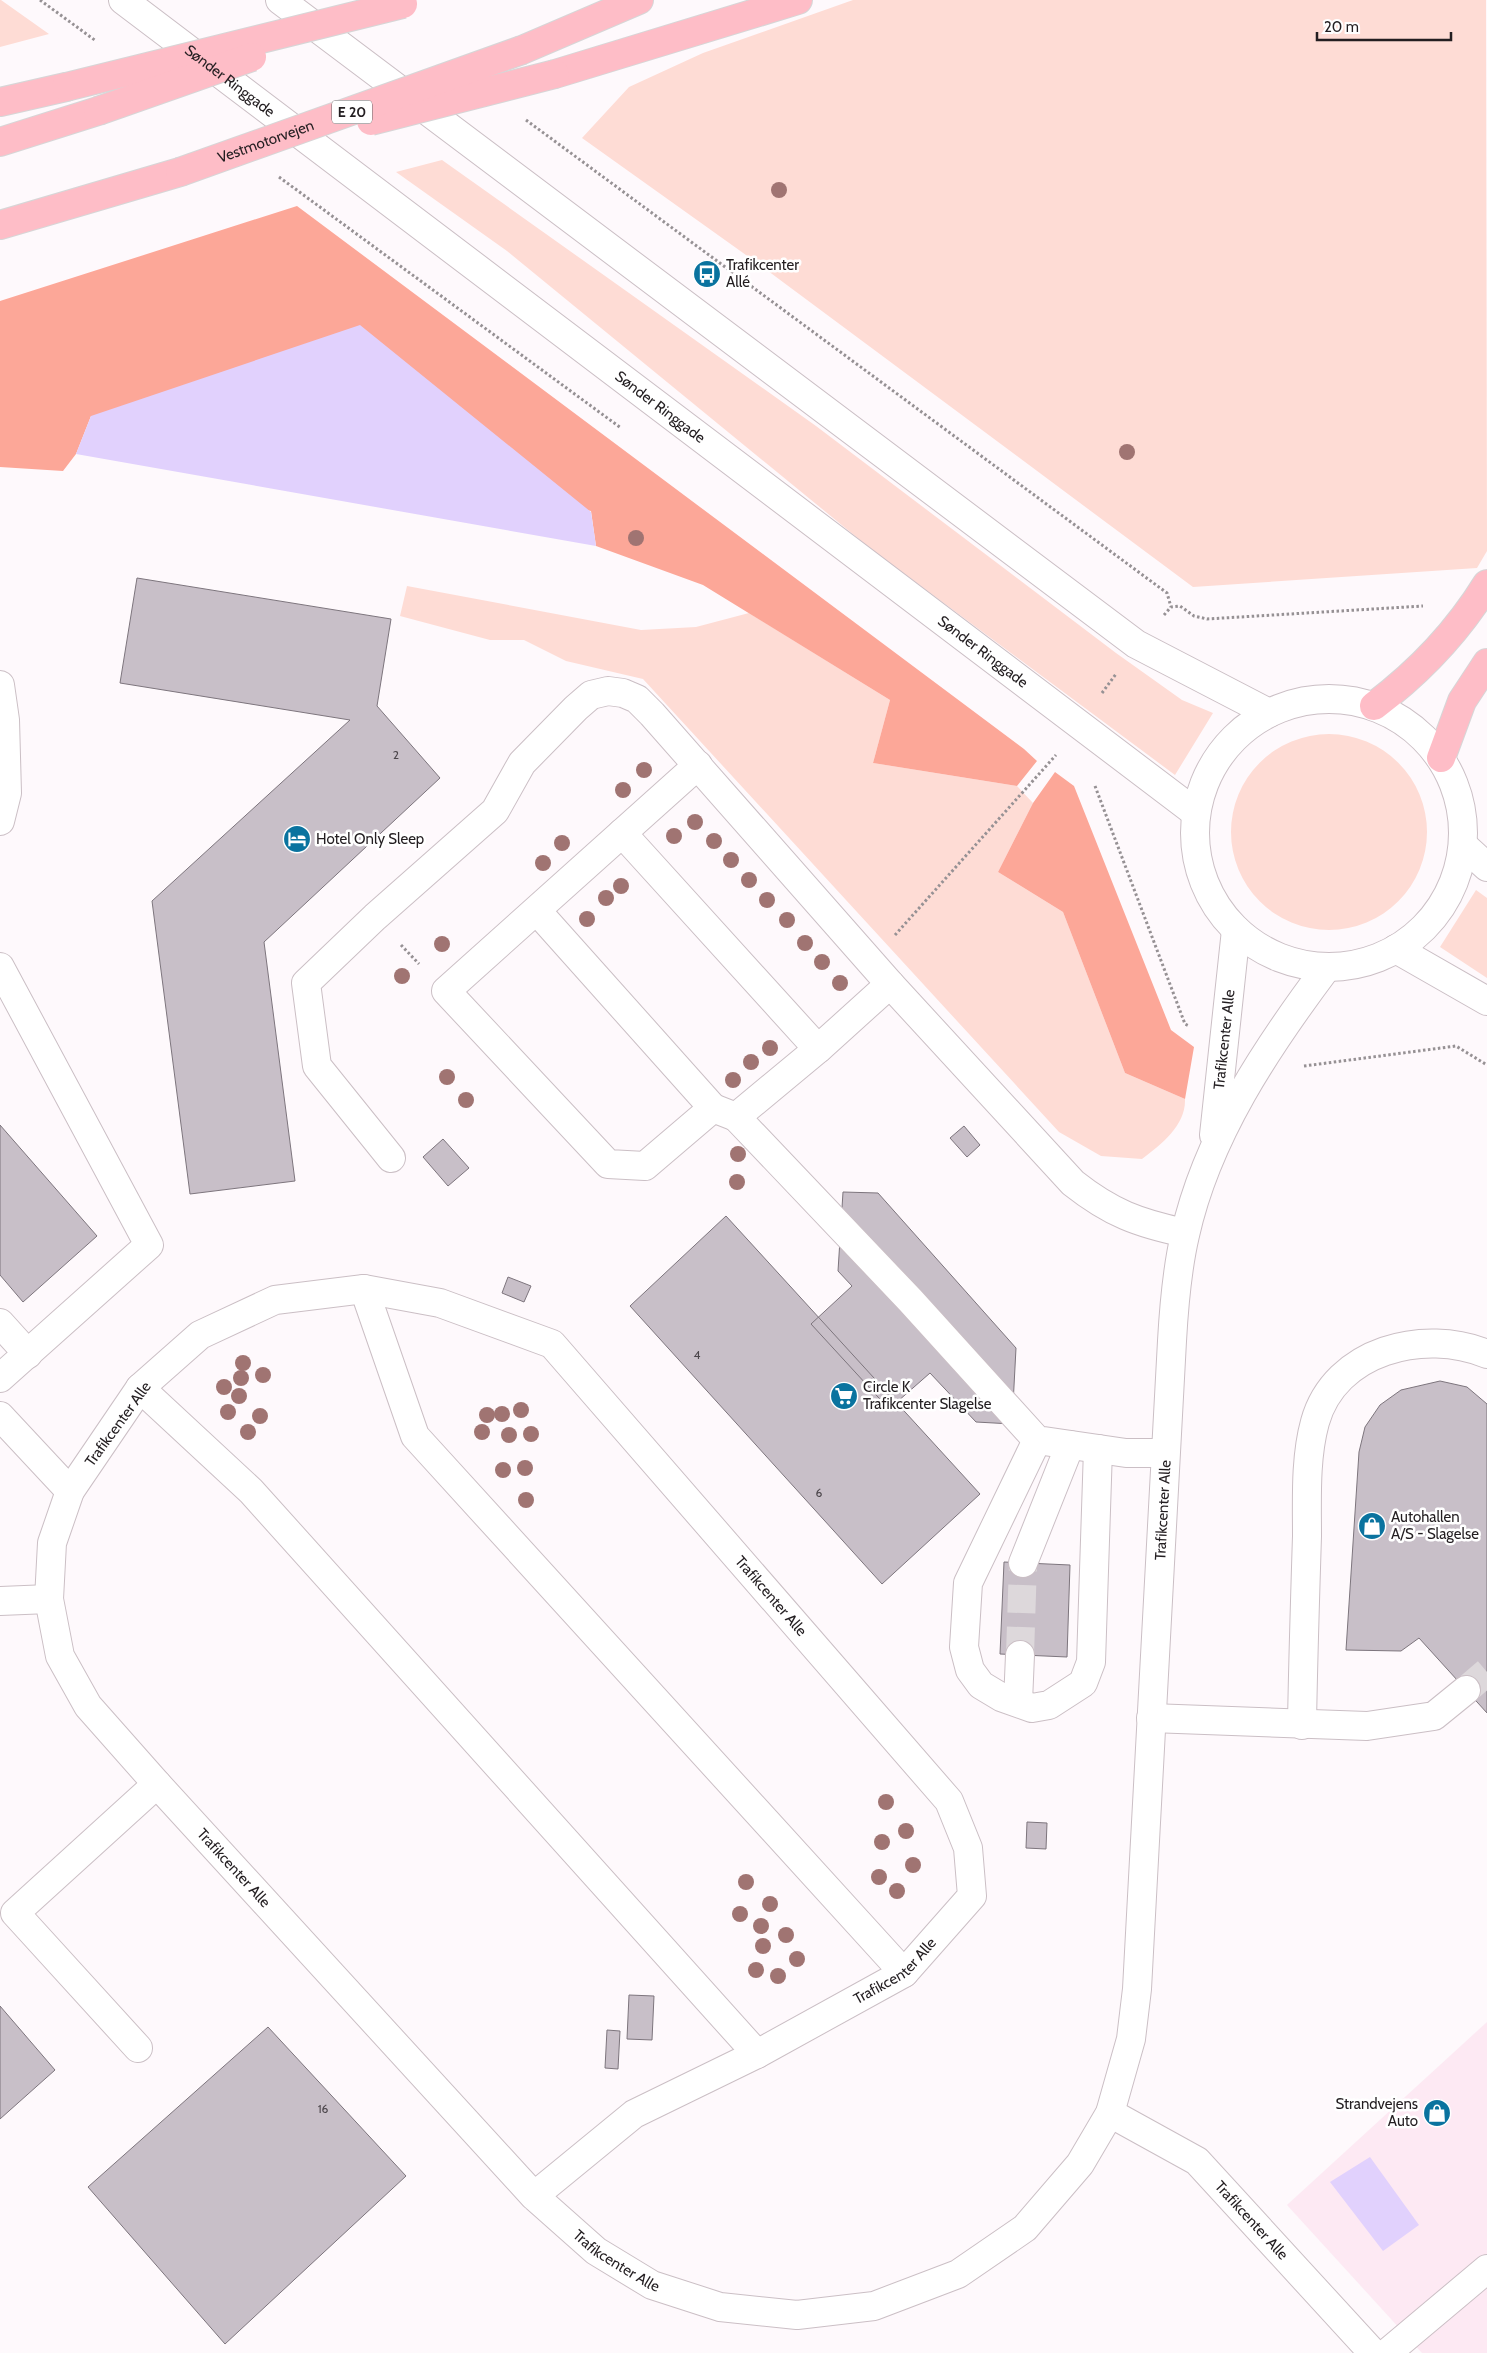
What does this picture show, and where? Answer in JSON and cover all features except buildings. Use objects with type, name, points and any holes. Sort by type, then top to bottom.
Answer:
[{"type":"highway","name":"Vestmotorvejen","points":[[0,225],[217,160],[522,50],[638,0]]},
{"type":"highway","points":[[217,160],[555,74],[798,0]]},
{"type":"highway","points":[[0,102],[408,2]]},
{"type":"highway","points":[[0,142],[98,112],[408,2]]},
{"type":"highway","points":[[1374,706],[1402,686],[1469,613],[1487,584]]},
{"type":"highway","points":[[1441,758],[1462,701],[1487,663]]},
{"type":"street","name":"Sønder Ringgade","points":[[123,0],[1196,813]]},
{"type":"street","points":[[280,0],[1136,644],[1269,713]]},
{"type":"street","points":[[0,685],[5,720],[7,793],[0,821]]},
{"type":"street","points":[[391,1158],[317,1066],[306,983],[375,918],[495,811],[522,763],[576,708],[591,695],[608,691],[623,693],[637,699],[698,765],[871,963],[1073,1183],[1092,1198],[1122,1216],[1185,1234]]},
{"type":"street","points":[[1339,699],[1374,706],[1408,725],[1422,736],[1441,758],[1455,785],[1462,814],[1463,845],[1456,877],[1442,906],[1422,930],[1396,950],[1359,964],[1327,967],[1294,963],[1263,950],[1236,930],[1216,906],[1202,877],[1195,845],[1196,813],[1205,782],[1221,754],[1243,730],[1269,713],[1312,700],[1339,699]]},
{"type":"street","points":[[698,765],[446,991],[608,1164],[646,1166],[818,1049],[890,984]]},
{"type":"street","points":[[622,834],[818,1049]]},
{"type":"street","points":[[1463,845],[1487,867]]},
{"type":"street","points":[[537,911],[724,1112],[910,1300],[1038,1440],[1126,1453],[1165,1453]]},
{"type":"street","name":"Trafikcenter Alle","points":[[1213,1150],[1236,930]]},
{"type":"street","points":[[1396,950],[1487,1001]]},
{"type":"street","points":[[0,967],[149,1245],[0,1378]]},
{"type":"street","name":"Trafikcenter Alle","points":[[534,2196],[634,2114],[757,2054],[904,1972],[972,1896],[968,1848],[948,1801],[552,1344],[440,1303],[364,1289],[275,1300],[200,1335],[140,1388],[70,1491],[52,1543],[49,1598],[60,1656],[88,1706],[534,2196],[596,2251],[652,2285],[703,2302],[720,2307],[798,2315],[874,2306],[958,2274],[1025,2228],[1080,2164],[1110,2113],[1130,2039],[1137,1989],[1165,1453],[1176,1286],[1185,1234],[1213,1150],[1262,1058],[1327,967]]},
{"type":"street","points":[[364,1289],[415,1436],[904,1972]]},
{"type":"street","points":[[0,1323],[28,1354]]},
{"type":"street","points":[[1302,1725],[1308,1481],[1315,1422],[1325,1400],[1339,1380],[1358,1364],[1383,1350],[1414,1344],[1450,1344],[1487,1354]]},
{"type":"street","points":[[140,1388],[251,1491],[757,2054]]},
{"type":"street","points":[[0,1416],[70,1491]]},
{"type":"street","points":[[1038,1440],[968,1583],[964,1647],[970,1670],[981,1685],[1001,1697],[1032,1708],[1049,1705],[1083,1683],[1091,1662],[1098,1449]]},
{"type":"street","points":[[1023,1563],[1070,1445]]},
{"type":"street","points":[[0,1601],[49,1598]]},
{"type":"street","points":[[1018,1702],[1020,1655]]},
{"type":"street","points":[[1151,1718],[1367,1726],[1434,1716],[1466,1690]]},
{"type":"street","points":[[138,2048],[15,1913],[157,1784]]},
{"type":"street","name":"Trafikcenter Alle","points":[[1110,2113],[1197,2161],[1373,2353]]},
{"type":"street","points":[[1387,2353],[1487,2269]]},
{"type":"path","points":[[40,0],[103,47]]},
{"type":"path","points":[[522,117],[1167,592],[1171,607],[1180,606],[1194,616],[1207,619],[1442,605],[1469,613]]},
{"type":"path","points":[[276,175],[626,432]]},
{"type":"path","points":[[871,963],[1060,750]]},
{"type":"path","points":[[401,945],[421,966]]},
{"type":"shaded area","points":[[1,0],[49,34],[0,47]]},
{"type":"shaded area","points":[[853,0],[1486,0],[1487,551],[1477,568],[1193,587],[760,265],[582,138],[629,87],[703,53]]},
{"type":"shaded area","points":[[442,160],[816,426],[1116,653],[1182,700],[1213,713],[1175,775],[871,549],[507,251],[396,172]]},
{"type":"shaded area","points":[[297,206],[1024,749],[1037,761],[1017,786],[873,763],[890,700],[703,585],[596,546],[591,511],[91,416],[76,454],[63,471],[0,467],[0,301]]},
{"type":"shaded area","points":[[360,325],[591,512],[596,546],[76,454],[91,416]]},
{"type":"shaded area","points":[[407,586],[641,630],[696,627],[749,613],[890,700],[873,763],[1017,786],[1033,803],[998,872],[1063,912],[1125,1073],[1185,1099],[1182,1117],[1177,1125],[1165,1140],[1142,1159],[1101,1156],[1059,1132],[643,679],[566,661],[524,640],[490,640],[400,616]]},
{"type":"shaded area","points":[[1319,734],[1339,734],[1358,738],[1375,745],[1384,750],[1405,770],[1420,794],[1427,822],[1427,842],[1420,870],[1411,887],[1391,908],[1375,919],[1358,926],[1339,930],[1319,930],[1291,923],[1274,914],[1247,887],[1235,861],[1231,842],[1231,822],[1238,794],[1247,777],[1274,750],[1300,738]]},
{"type":"shaded area","points":[[1055,772],[1074,786],[1171,1030],[1194,1047],[1185,1099],[1125,1073],[1063,912],[998,872],[1033,803]]},
{"type":"shaded area","points":[[1476,890],[1487,898],[1487,978],[1440,947]]},
{"type":"shaded area","name":"Strandvejens Auto","points":[[1487,2022],[1487,2353],[1422,2353],[1287,2205]]},
{"type":"shaded area","points":[[1370,2157],[1419,2225],[1383,2251],[1330,2182]]},
{"type":"tunnel","points":[[1020,1655],[1023,1563]]},
{"type":"tunnel","points":[[1466,1690],[1487,1672]]},
{"type":"place","name":"Trafikcenter Allé","points":[[707,274]]},
{"type":"place","name":"Hotel Only Sleep","points":[[297,839]]},
{"type":"place","name":"Circle K Trafikcenter Slagelse","points":[[844,1396]]},
{"type":"place","name":"Autohallen A/S - Slagelse","points":[[1372,1526]]},
{"type":"place","name":"Strandvejens Auto","points":[[1437,2113]]}]
